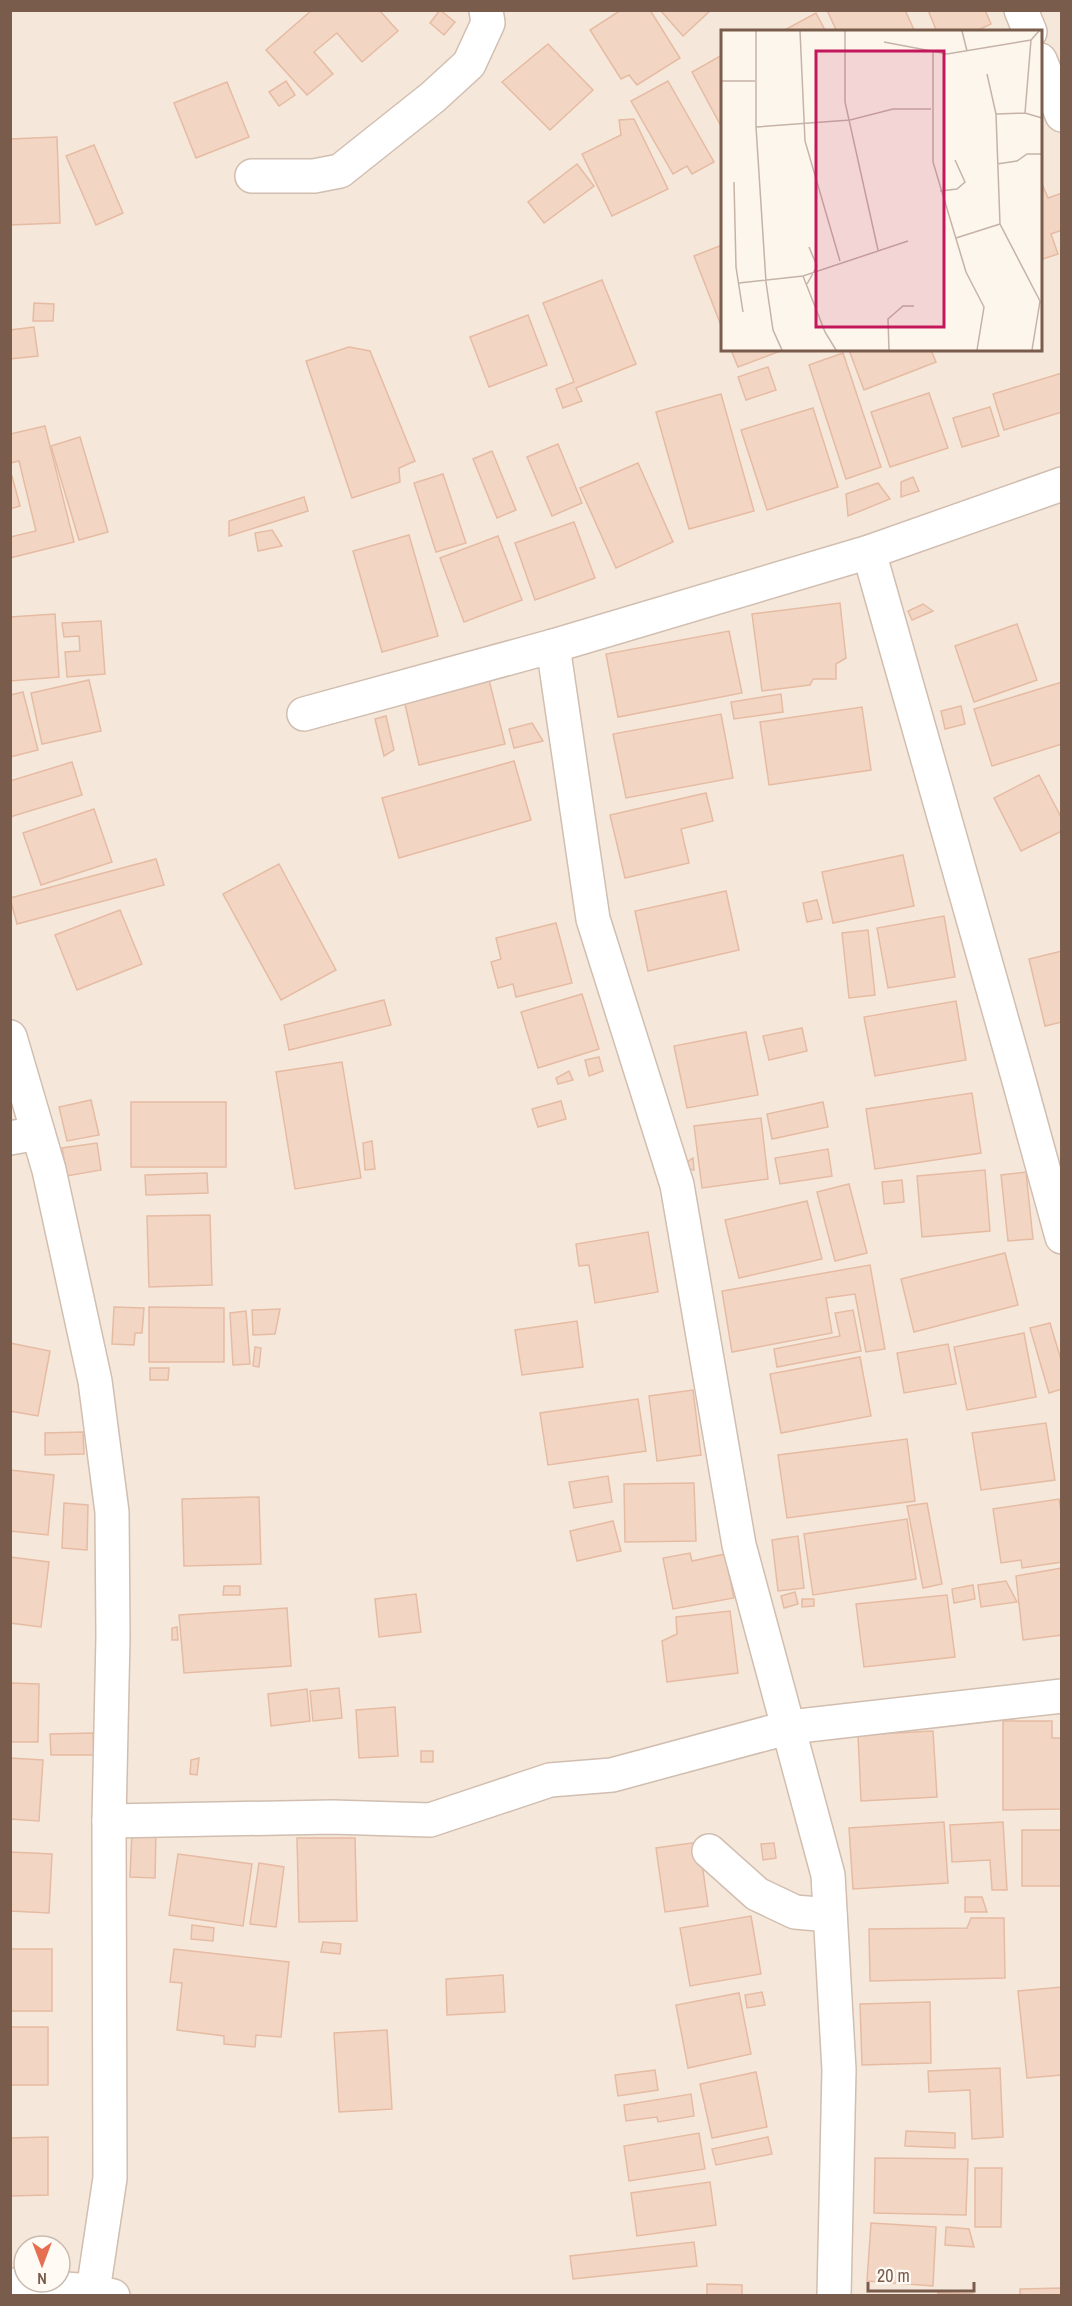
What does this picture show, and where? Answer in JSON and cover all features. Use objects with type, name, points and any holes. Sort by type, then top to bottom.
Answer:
[{"type":"street","points":[[252,176],[314,176],[340,171],[433,97],[469,64],[488,23],[486,10]]},
{"type":"street","points":[[1021,10],[1028,30]]},
{"type":"street","points":[[1042,63],[1062,115]]},
{"type":"street","points":[[304,714],[553,646],[870,552],[1062,484]]},
{"type":"street","points":[[870,552],[1062,1237]]},
{"type":"street","points":[[553,646],[593,919],[677,1185],[739,1545],[790,1727],[828,1875],[839,2070],[834,2295]]},
{"type":"street","points":[[10,1037],[24,1136],[49,1170],[95,1381],[112,1512],[113,1636],[109,1821],[110,2178],[103,2293],[10,2285]]},
{"type":"street","points":[[109,1821],[332,1817],[430,1820],[550,1779],[612,1775],[790,1727],[1062,1696]]},
{"type":"street","points":[[709,1851],[757,1894],[795,1912],[830,1915]]},
{"type":"shaded area","points":[[11,11],[1061,11],[1061,2295],[11,2295]]},
{"type":"building","points":[[312,10],[379,10],[398,31],[362,62],[337,33],[314,52],[333,74],[307,95],[266,50]]},
{"type":"building","points":[[440,10],[455,22],[444,35],[430,23]]},
{"type":"building","points":[[621,10],[650,10],[680,58],[637,85],[629,75],[621,79],[590,30]]},
{"type":"building","points":[[660,10],[711,10],[683,36]]},
{"type":"building","points":[[827,10],[905,10],[914,30],[836,30]]},
{"type":"building","points":[[928,10],[985,10],[991,24],[978,30],[936,30]]},
{"type":"building","points":[[816,13],[825,30],[785,30]]},
{"type":"building","points":[[548,44],[593,90],[550,130],[502,82]]},
{"type":"building","points":[[721,56],[721,126],[692,72]]},
{"type":"building","points":[[286,81],[295,95],[279,106],[269,92]]},
{"type":"building","points":[[668,81],[714,162],[692,174],[687,166],[673,174],[631,101]]},
{"type":"building","points":[[227,82],[249,137],[196,158],[174,103]]},
{"type":"building","points":[[634,119],[668,189],[612,216],[582,154],[621,135],[619,120]]},
{"type":"building","points":[[57,137],[60,223],[10,225],[10,139]]},
{"type":"building","points":[[94,145],[123,213],[96,225],[66,156]]},
{"type":"building","points":[[577,164],[594,186],[544,223],[528,202]]},
{"type":"building","points":[[1042,184],[1048,198],[1062,193],[1062,230],[1051,234],[1058,254],[1042,259]]},
{"type":"building","points":[[721,245],[721,325],[694,256]]},
{"type":"building","points":[[602,280],[636,364],[576,388],[582,401],[563,408],[556,389],[574,382],[543,303]]},
{"type":"building","points":[[34,303],[54,304],[53,321],[33,321]]},
{"type":"building","points":[[528,315],[547,365],[489,387],[470,337]]},
{"type":"building","points":[[34,327],[38,356],[10,359],[10,330]]},
{"type":"building","points":[[349,347],[370,351],[415,461],[399,468],[400,482],[352,498],[306,361]]},
{"type":"building","points":[[731,351],[780,351],[738,367]]},
{"type":"building","points":[[849,351],[931,351],[936,362],[864,390]]},
{"type":"building","points":[[843,353],[881,467],[846,479],[809,365]]},
{"type":"building","points":[[768,367],[776,390],[746,400],[738,377]]},
{"type":"building","points":[[1062,373],[1062,412],[1004,430],[993,394]]},
{"type":"building","points":[[929,393],[948,448],[890,467],[871,412]]},
{"type":"building","points":[[721,394],[754,511],[689,529],[656,412]]},
{"type":"building","points":[[990,407],[999,436],[962,447],[953,418]]},
{"type":"building","points":[[813,408],[838,487],[767,510],[741,430]]},
{"type":"building","points":[[45,426],[74,542],[10,558],[10,537],[36,531],[19,461],[10,463],[10,434]]},
{"type":"building","points":[[80,437],[108,532],[79,540],[51,446]]},
{"type":"building","points":[[558,444],[582,503],[552,516],[527,457]]},
{"type":"building","points":[[492,451],[516,510],[497,518],[473,459]]},
{"type":"building","points":[[638,463],[673,542],[616,568],[580,488]]},
{"type":"building","points":[[443,474],[466,543],[436,552],[414,483]]},
{"type":"building","points":[[12,476],[20,506],[10,509],[10,477]]},
{"type":"building","points":[[913,477],[919,491],[901,497],[901,482]]},
{"type":"building","points":[[878,483],[890,499],[848,516],[846,494]]},
{"type":"building","points":[[304,497],[308,511],[229,536],[229,521]]},
{"type":"building","points":[[574,522],[595,578],[535,600],[515,543]]},
{"type":"building","points":[[272,530],[282,546],[258,551],[255,533]]},
{"type":"building","points":[[409,535],[438,636],[382,652],[353,551]]},
{"type":"building","points":[[498,536],[522,600],[464,622],[440,558]]},
{"type":"building","points":[[840,603],[846,658],[836,664],[836,679],[813,679],[810,685],[762,691],[752,614]]},
{"type":"building","points":[[923,604],[933,611],[912,620],[908,611]]},
{"type":"building","points":[[55,614],[59,677],[10,681],[10,617]]},
{"type":"building","points":[[101,621],[105,674],[67,677],[65,652],[80,651],[79,636],[64,637],[62,623]]},
{"type":"building","points":[[1017,624],[1037,680],[974,702],[955,646]]},
{"type":"building","points":[[729,631],[742,693],[618,717],[606,654]]},
{"type":"building","points":[[89,680],[101,731],[42,744],[31,693]]},
{"type":"building","points":[[489,680],[505,744],[419,765],[404,700]]},
{"type":"building","points":[[1062,682],[1062,744],[992,766],[974,709]]},
{"type":"building","points":[[23,692],[38,750],[10,757],[10,695]]},
{"type":"building","points":[[781,694],[783,712],[734,719],[731,702]]},
{"type":"building","points":[[961,706],[965,724],[945,729],[941,711]]},
{"type":"building","points":[[862,707],[871,770],[769,785],[760,722]]},
{"type":"building","points":[[721,714],[733,778],[626,798],[613,734]]},
{"type":"building","points":[[386,716],[394,750],[384,756],[375,719]]},
{"type":"building","points":[[532,723],[543,741],[514,748],[509,729]]},
{"type":"building","points":[[514,761],[531,820],[399,858],[382,798]]},
{"type":"building","points":[[72,762],[82,795],[10,817],[10,781]]},
{"type":"building","points":[[1039,775],[1062,819],[1062,831],[1021,851],[994,798]]},
{"type":"building","points":[[706,793],[713,821],[681,829],[689,863],[625,878],[610,815]]},
{"type":"building","points":[[94,809],[112,862],[41,885],[23,833]]},
{"type":"building","points":[[903,855],[914,906],[833,923],[822,872]]},
{"type":"building","points":[[156,859],[164,885],[17,924],[10,898]]},
{"type":"building","points":[[279,864],[336,970],[281,1000],[223,894]]},
{"type":"building","points":[[726,891],[739,950],[648,971],[635,911]]},
{"type":"building","points":[[817,900],[822,919],[807,922],[803,903]]},
{"type":"building","points":[[120,910],[142,964],[77,990],[55,935]]},
{"type":"building","points":[[944,916],[955,977],[888,988],[877,928]]},
{"type":"building","points":[[556,923],[572,983],[516,997],[513,984],[498,988],[491,962],[501,959],[496,938]]},
{"type":"building","points":[[868,930],[875,995],[849,998],[842,933]]},
{"type":"building","points":[[1062,951],[1062,1022],[1045,1026],[1029,959]]},
{"type":"building","points":[[582,994],[599,1049],[538,1068],[521,1012]]},
{"type":"building","points":[[384,1000],[391,1025],[289,1050],[284,1025]]},
{"type":"building","points":[[956,1001],[966,1060],[875,1076],[864,1017]]},
{"type":"building","points":[[802,1028],[807,1051],[769,1060],[763,1036]]},
{"type":"building","points":[[746,1032],[758,1095],[687,1108],[674,1046]]},
{"type":"building","points":[[599,1057],[603,1071],[589,1076],[585,1060]]},
{"type":"building","points":[[342,1062],[361,1178],[295,1189],[276,1072]]},
{"type":"building","points":[[569,1071],[573,1080],[558,1084],[556,1078]]},
{"type":"building","points":[[972,1093],[981,1153],[875,1169],[866,1109]]},
{"type":"building","points":[[91,1100],[99,1135],[67,1141],[59,1107]]},
{"type":"building","points":[[561,1101],[566,1119],[538,1127],[532,1109]]},
{"type":"building","points":[[131,1102],[226,1102],[226,1167],[131,1167]]},
{"type":"building","points":[[823,1102],[828,1127],[772,1139],[767,1114]]},
{"type":"building","points":[[761,1118],[768,1179],[702,1188],[694,1126]]},
{"type":"building","points":[[372,1141],[375,1169],[365,1170],[363,1143]]},
{"type":"building","points":[[97,1143],[101,1170],[67,1176],[62,1148]]},
{"type":"building","points":[[828,1149],[832,1176],[780,1184],[775,1158]]},
{"type":"building","points":[[693,1158],[694,1170],[689,1169],[685,1163]]},
{"type":"building","points":[[985,1170],[990,1231],[922,1237],[917,1176]]},
{"type":"building","points":[[1026,1172],[1033,1239],[1008,1241],[1001,1175]]},
{"type":"building","points":[[207,1173],[208,1193],[146,1195],[145,1175]]},
{"type":"building","points":[[902,1180],[904,1202],[884,1204],[882,1182]]},
{"type":"building","points":[[849,1184],[867,1253],[835,1261],[817,1192]]},
{"type":"building","points":[[807,1201],[822,1259],[739,1278],[725,1220]]},
{"type":"building","points":[[210,1215],[212,1285],[149,1287],[147,1216]]},
{"type":"building","points":[[648,1232],[658,1292],[595,1303],[589,1265],[579,1266],[576,1244]]},
{"type":"building","points":[[1005,1253],[1018,1305],[914,1332],[901,1279]]},
{"type":"building","points":[[870,1265],[885,1349],[866,1352],[855,1294],[826,1298],[832,1333],[732,1352],[722,1291]]},
{"type":"building","points":[[114,1307],[144,1308],[142,1333],[135,1333],[134,1345],[112,1344]]},
{"type":"building","points":[[149,1307],[224,1308],[224,1362],[149,1362]]},
{"type":"building","points":[[280,1309],[275,1334],[253,1335],[252,1310]]},
{"type":"building","points":[[853,1310],[861,1351],[777,1367],[774,1349],[840,1336],[835,1313]]},
{"type":"building","points":[[246,1311],[250,1364],[233,1365],[230,1313]]},
{"type":"building","points":[[577,1321],[583,1367],[522,1375],[515,1330]]},
{"type":"building","points":[[1050,1323],[1062,1363],[1062,1389],[1049,1393],[1030,1328]]},
{"type":"building","points":[[1024,1333],[1036,1397],[967,1410],[954,1347]]},
{"type":"building","points":[[10,1343],[50,1351],[38,1416],[10,1411]]},
{"type":"building","points":[[948,1344],[956,1384],[904,1393],[897,1353]]},
{"type":"building","points":[[255,1347],[261,1348],[259,1367],[253,1366]]},
{"type":"building","points":[[860,1357],[871,1416],[781,1433],[770,1374]]},
{"type":"building","points":[[150,1368],[169,1368],[168,1380],[150,1380]]},
{"type":"building","points":[[693,1390],[701,1455],[657,1461],[649,1396]]},
{"type":"building","points":[[638,1399],[646,1451],[548,1465],[540,1413]]},
{"type":"building","points":[[1046,1423],[1055,1480],[981,1490],[972,1433]]},
{"type":"building","points":[[83,1432],[84,1454],[45,1455],[45,1433]]},
{"type":"building","points":[[907,1439],[915,1501],[787,1518],[778,1455]]},
{"type":"building","points":[[10,1470],[54,1475],[48,1535],[10,1531]]},
{"type":"building","points":[[608,1476],[612,1502],[574,1508],[569,1482]]},
{"type":"building","points":[[694,1483],[696,1541],[625,1542],[624,1484]]},
{"type":"building","points":[[259,1497],[261,1564],[184,1566],[182,1499]]},
{"type":"building","points":[[1059,1499],[1062,1518],[1062,1562],[1022,1568],[1021,1560],[1001,1563],[993,1509]]},
{"type":"building","points":[[64,1503],[88,1505],[87,1550],[62,1548]]},
{"type":"building","points":[[927,1503],[942,1584],[923,1588],[907,1506]]},
{"type":"building","points":[[907,1519],[916,1579],[813,1595],[804,1534]]},
{"type":"building","points":[[613,1521],[621,1551],[577,1561],[570,1531]]},
{"type":"building","points":[[798,1536],[804,1588],[778,1591],[772,1540]]},
{"type":"building","points":[[690,1553],[692,1561],[725,1554],[734,1598],[673,1609],[663,1558]]},
{"type":"building","points":[[10,1557],[49,1562],[41,1627],[10,1623]]},
{"type":"building","points":[[1062,1568],[1062,1635],[1023,1640],[1016,1576]]},
{"type":"building","points":[[1006,1581],[1017,1602],[981,1607],[978,1585]]},
{"type":"building","points":[[973,1585],[975,1599],[954,1603],[952,1589]]},
{"type":"building","points":[[224,1586],[240,1586],[240,1595],[223,1595]]},
{"type":"building","points":[[795,1592],[798,1604],[784,1608],[781,1596]]},
{"type":"building","points":[[416,1594],[421,1632],[379,1637],[375,1599]]},
{"type":"building","points":[[947,1595],[955,1657],[864,1667],[856,1604]]},
{"type":"building","points":[[802,1599],[814,1599],[814,1606],[802,1607]]},
{"type":"building","points":[[287,1608],[291,1666],[184,1673],[179,1615]]},
{"type":"building","points":[[730,1611],[738,1673],[667,1682],[662,1641],[677,1634],[676,1617]]},
{"type":"building","points":[[177,1627],[178,1640],[172,1640],[172,1628]]},
{"type":"building","points":[[10,1683],[39,1684],[38,1742],[10,1742]]},
{"type":"building","points":[[339,1688],[342,1718],[313,1721],[310,1691]]},
{"type":"building","points":[[307,1689],[310,1721],[271,1726],[268,1694]]},
{"type":"building","points":[[395,1707],[398,1756],[359,1758],[356,1710]]},
{"type":"building","points":[[1003,1721],[1052,1721],[1052,1738],[1062,1738],[1062,1809],[1003,1810]]},
{"type":"building","points":[[933,1731],[937,1797],[861,1801],[858,1735]]},
{"type":"building","points":[[93,1733],[94,1755],[51,1755],[50,1734]]},
{"type":"building","points":[[421,1751],[433,1751],[433,1762],[421,1762]]},
{"type":"building","points":[[10,1758],[43,1760],[39,1821],[10,1819]]},
{"type":"building","points":[[199,1758],[197,1775],[190,1774],[191,1760]]},
{"type":"building","points":[[944,1822],[948,1883],[853,1889],[849,1828]]},
{"type":"building","points":[[1003,1822],[1007,1890],[992,1890],[990,1860],[952,1862],[950,1825]]},
{"type":"building","points":[[132,1830],[156,1831],[155,1878],[130,1877]]},
{"type":"building","points":[[1022,1830],[1062,1830],[1062,1886],[1022,1886]]},
{"type":"building","points":[[297,1838],[355,1838],[357,1921],[299,1922]]},
{"type":"building","points":[[699,1842],[708,1906],[665,1912],[656,1848]]},
{"type":"building","points":[[774,1843],[776,1858],[763,1860],[761,1844]]},
{"type":"building","points":[[10,1852],[52,1854],[49,1913],[10,1911]]},
{"type":"building","points":[[178,1854],[252,1864],[243,1926],[169,1915]]},
{"type":"building","points":[[259,1863],[284,1867],[276,1927],[250,1924]]},
{"type":"building","points":[[965,1897],[982,1897],[987,1912],[965,1912]]},
{"type":"building","points":[[751,1916],[761,1974],[690,1986],[680,1928]]},
{"type":"building","points":[[971,1918],[1004,1918],[1005,1978],[870,1981],[869,1929],[967,1928]]},
{"type":"building","points":[[192,1925],[214,1928],[213,1941],[191,1939]]},
{"type":"building","points":[[323,1942],[341,1944],[340,1954],[321,1952]]},
{"type":"building","points":[[10,1949],[52,1949],[52,2011],[10,2011]]},
{"type":"building","points":[[174,1949],[289,1962],[281,2037],[256,2035],[255,2047],[224,2044],[224,2036],[177,2030],[182,1983],[170,1982]]},
{"type":"building","points":[[503,1975],[505,2012],[447,2015],[446,1979]]},
{"type":"building","points":[[1062,1987],[1062,2075],[1027,2078],[1018,1991]]},
{"type":"building","points":[[762,1992],[765,2005],[747,2008],[745,1995]]},
{"type":"building","points":[[739,1993],[751,2054],[688,2068],[676,2005]]},
{"type":"building","points":[[930,2002],[931,2063],[862,2065],[860,2004]]},
{"type":"building","points":[[10,2027],[48,2027],[48,2085],[10,2085]]},
{"type":"building","points":[[387,2030],[392,2109],[339,2112],[334,2033]]},
{"type":"building","points":[[1000,2068],[1003,2137],[972,2139],[970,2090],[929,2092],[928,2071]]},
{"type":"building","points":[[655,2070],[658,2090],[618,2096],[615,2075]]},
{"type":"building","points":[[756,2072],[767,2127],[712,2138],[700,2084]]},
{"type":"building","points":[[691,2094],[694,2116],[658,2122],[657,2117],[626,2121],[624,2105]]},
{"type":"building","points":[[906,2131],[955,2133],[955,2148],[905,2146]]},
{"type":"building","points":[[699,2133],[705,2169],[629,2181],[624,2146]]},
{"type":"building","points":[[48,2137],[48,2195],[10,2196],[10,2138]]},
{"type":"building","points":[[768,2137],[772,2154],[716,2165],[712,2149]]},
{"type":"building","points":[[875,2158],[968,2159],[966,2215],[874,2213]]},
{"type":"building","points":[[975,2168],[1002,2168],[1001,2227],[975,2227]]},
{"type":"building","points":[[710,2182],[716,2225],[637,2236],[631,2193]]},
{"type":"building","points":[[871,2223],[936,2227],[933,2286],[867,2281]]},
{"type":"building","points":[[946,2227],[969,2229],[974,2247],[945,2245]]},
{"type":"building","points":[[694,2242],[697,2266],[573,2279],[570,2256]]},
{"type":"building","points":[[707,2284],[742,2285],[742,2296],[707,2296]]},
{"type":"building","points":[[1062,2288],[1062,2296],[1020,2296],[1020,2289]]},
{"type":"building","points":[[938,2293],[973,2294],[973,2296],[938,2296]]}]
